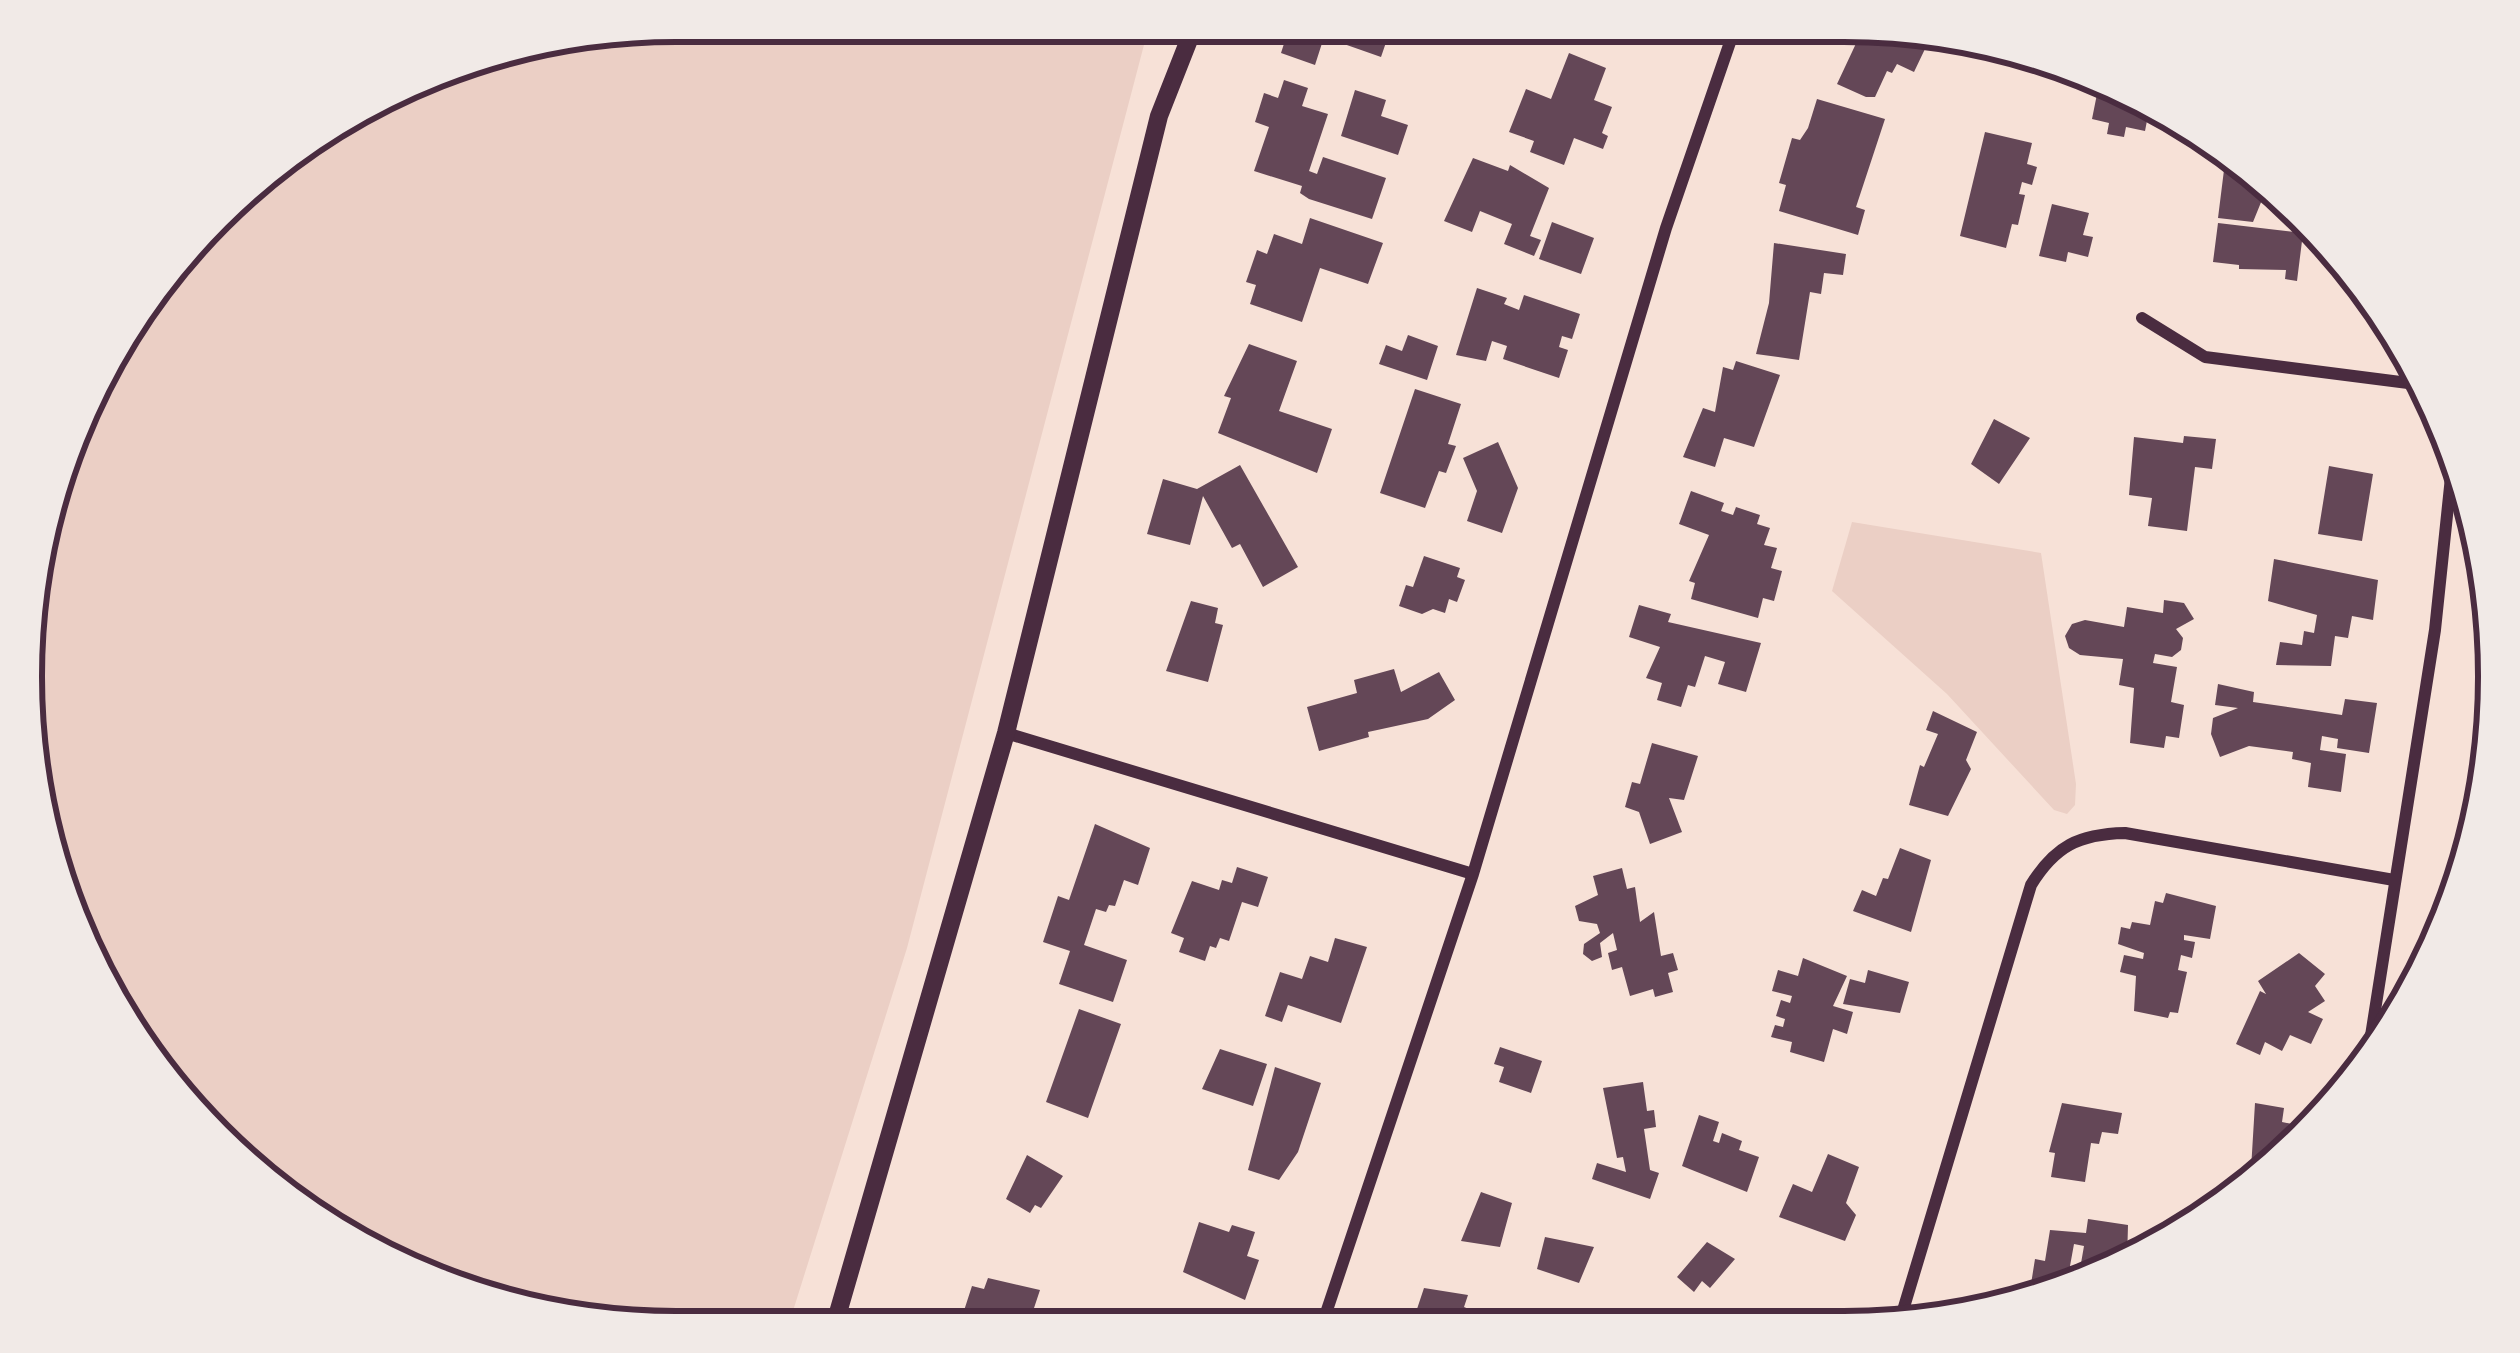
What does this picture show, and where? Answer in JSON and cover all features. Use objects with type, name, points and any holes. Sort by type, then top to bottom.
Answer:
[{"type":"street","points":[[839,1311],[1006,733],[1112,290],[1159,116],[1188,42]]},
{"type":"street","points":[[1327,1311],[1473,874],[1666,228],[1730,42]]},
{"type":"street","points":[[2142,318],[2205,357],[2406,383]]},
{"type":"street","points":[[2372,1027],[2435,630],[2450,491]]},
{"type":"street","points":[[1006,733],[1473,874]]},
{"type":"street","points":[[1904,1308],[2031,885],[2051,853],[2091,833],[2125,832],[2394,880]]},
{"type":"shaded area","points":[[676,42],[1145,42],[907,948],[793,1311],[594,1306],[512,1289],[434,1263],[359,1226],[290,1180],[199,1095],[127,994],[76,880],[47,759],[43,635],[64,512],[107,396],[173,290],[258,199],[324,149],[396,107],[473,76],[553,54]]},
{"type":"shaded area","points":[[1852,522],[2041,553],[2076,784],[2075,805],[2067,814],[2054,810],[1947,694],[1832,591]]},
{"type":"building","points":[[1285,42],[1322,42],[1315,65],[1281,53]]},
{"type":"building","points":[[1338,42],[1386,42],[1381,57]]},
{"type":"building","points":[[1857,42],[1926,47],[1914,72],[1897,64],[1892,73],[1887,71],[1875,97],[1837,84]]},
{"type":"building","points":[[1569,53],[1606,68],[1594,100],[1612,107],[1602,133],[1608,136],[1603,149],[1574,138],[1564,165],[1530,152],[1534,141],[1509,132],[1526,89],[1551,99]]},
{"type":"building","points":[[1284,80],[1308,88],[1302,106],[1328,114],[1309,171],[1317,174],[1323,157],[1386,178],[1372,219],[1309,199],[1300,193],[1302,186],[1254,171],[1269,127],[1255,122],[1264,93],[1278,98]]},
{"type":"building","points":[[1355,90],[1386,100],[1381,116],[1408,125],[1398,155],[1341,136]]},
{"type":"building","points":[[2097,95],[2147,120],[2145,131],[2126,127],[2124,137],[2107,134],[2109,123],[2092,119]]},
{"type":"building","points":[[1817,99],[1885,119],[1856,207],[1865,210],[1858,235],[1779,211],[1786,185],[1779,183],[1792,138],[1800,140],[1808,128]]},
{"type":"building","points":[[1985,132],[2032,143],[2027,164],[2037,167],[2032,185],[2022,182],[2019,194],[2025,195],[2018,225],[2012,224],[2006,248],[1960,236]]},
{"type":"building","points":[[1473,158],[1508,171],[1510,165],[1549,188],[1530,236],[1541,240],[1534,256],[1504,244],[1512,224],[1480,211],[1472,232],[1444,221]]},
{"type":"building","points":[[2224,170],[2262,199],[2253,222],[2218,218]]},
{"type":"building","points":[[2052,204],[2089,213],[2083,235],[2093,237],[2088,257],[2068,252],[2066,262],[2039,256]]},
{"type":"building","points":[[1310,218],[1383,243],[1368,284],[1320,268],[1302,322],[1250,304],[1256,285],[1246,282],[1257,250],[1267,254],[1274,234],[1302,244]]},
{"type":"building","points":[[1552,222],[1594,238],[1581,274],[1539,259]]},
{"type":"building","points":[[2218,223],[2296,232],[2302,239],[2297,281],[2285,279],[2286,270],[2239,269],[2239,265],[2213,262]]},
{"type":"building","points":[[1774,243],[1846,254],[1843,275],[1824,273],[1821,294],[1810,292],[1799,360],[1756,354],[1769,303]]},
{"type":"building","points":[[1477,288],[1507,298],[1504,304],[1519,310],[1524,295],[1580,314],[1572,339],[1562,336],[1559,347],[1568,350],[1559,378],[1503,359],[1507,346],[1492,341],[1486,361],[1456,355]]},
{"type":"building","points":[[1408,335],[1438,346],[1427,380],[1379,364],[1386,345],[1402,351]]},
{"type":"building","points":[[1249,344],[1297,361],[1279,411],[1332,429],[1317,473],[1218,433],[1231,398],[1224,396]]},
{"type":"building","points":[[1736,361],[1780,375],[1754,447],[1724,438],[1715,467],[1683,457],[1703,408],[1715,412],[1723,367],[1733,370]]},
{"type":"building","points":[[1415,389],[1461,404],[1448,444],[1456,446],[1446,473],[1439,471],[1425,508],[1380,493]]},
{"type":"building","points":[[1994,419],[2030,438],[1999,484],[1971,464]]},
{"type":"building","points":[[2184,436],[2216,439],[2212,469],[2195,467],[2187,531],[2148,526],[2152,498],[2129,495],[2134,437],[2183,443]]},
{"type":"building","points":[[1498,442],[1518,488],[1502,533],[1467,521],[1477,491],[1463,458]]},
{"type":"building","points":[[1240,465],[1298,567],[1263,587],[1240,544],[1232,548],[1203,496],[1190,545],[1147,534],[1163,479],[1197,489]]},
{"type":"building","points":[[2329,466],[2373,474],[2362,541],[2318,534]]},
{"type":"building","points":[[1691,491],[1724,503],[1721,511],[1733,515],[1736,507],[1760,515],[1757,524],[1770,528],[1764,545],[1777,548],[1771,568],[1782,571],[1774,601],[1763,598],[1758,618],[1691,599],[1695,583],[1689,581],[1709,535],[1679,524]]},
{"type":"building","points":[[1424,556],[1460,568],[1457,577],[1465,580],[1457,602],[1449,599],[1445,613],[1433,609],[1422,614],[1399,606],[1406,585],[1413,587]]},
{"type":"building","points":[[2274,559],[2378,580],[2373,620],[2352,616],[2348,638],[2335,636],[2331,666],[2276,665],[2280,642],[2302,645],[2304,631],[2314,633],[2317,615],[2268,601]]},
{"type":"building","points":[[2164,600],[2184,603],[2194,619],[2176,629],[2183,638],[2181,650],[2172,657],[2155,654],[2153,663],[2177,667],[2171,702],[2184,705],[2179,738],[2166,736],[2164,748],[2130,743],[2134,688],[2119,685],[2123,659],[2080,655],[2069,648],[2065,636],[2072,624],[2085,620],[2124,627],[2127,607],[2163,613]]},
{"type":"building","points":[[1191,601],[1218,608],[1215,623],[1223,625],[1208,682],[1166,671]]},
{"type":"building","points":[[1639,605],[1671,614],[1668,622],[1761,643],[1746,692],[1718,684],[1725,662],[1705,656],[1695,687],[1688,685],[1681,707],[1657,700],[1662,683],[1646,678],[1660,647],[1629,637]]},
{"type":"building","points":[[1394,669],[1401,692],[1439,672],[1455,700],[1428,719],[1368,732],[1369,737],[1319,751],[1307,707],[1357,693],[1354,680]]},
{"type":"building","points":[[2218,684],[2254,692],[2253,702],[2342,715],[2345,699],[2377,703],[2369,753],[2337,748],[2338,739],[2322,736],[2320,750],[2346,754],[2341,792],[2308,787],[2311,763],[2292,759],[2293,752],[2249,746],[2220,757],[2211,734],[2213,718],[2238,708],[2215,705]]},
{"type":"building","points":[[1933,711],[1977,732],[1966,760],[1971,769],[1948,816],[1909,805],[1920,765],[1924,767],[1938,734],[1926,730]]},
{"type":"building","points":[[1652,743],[1698,756],[1684,800],[1669,798],[1682,832],[1650,844],[1639,812],[1625,807],[1632,782],[1640,784]]},
{"type":"building","points":[[1095,824],[1150,848],[1138,885],[1124,880],[1115,906],[1109,905],[1106,912],[1096,909],[1084,945],[1127,960],[1113,1002],[1059,984],[1070,951],[1043,942],[1058,896],[1069,900]]},
{"type":"building","points":[[1900,848],[1931,860],[1911,932],[1853,911],[1862,890],[1876,896]]},
{"type":"building","points":[[1237,867],[1268,877],[1258,907],[1242,902],[1229,941],[1220,938],[1216,948],[1210,946],[1205,961],[1179,952],[1184,938],[1171,933],[1192,881],[1219,890],[1222,880],[1232,883]]},
{"type":"building","points":[[1622,868],[1627,889],[1635,887],[1640,922],[1654,912],[1661,956],[1673,953],[1678,970],[1668,973],[1673,992],[1655,997],[1653,989],[1630,996],[1622,967],[1612,970],[1608,953],[1617,950],[1613,933],[1600,943],[1602,957],[1592,961],[1583,954],[1584,944],[1600,933],[1597,924],[1579,921],[1575,906],[1598,895],[1593,876]]},
{"type":"building","points":[[2166,893],[2216,906],[2210,939],[2184,935],[2184,940],[2195,942],[2192,958],[2181,955],[2178,970],[2187,972],[2178,1013],[2170,1012],[2168,1018],[2134,1011],[2136,976],[2120,972],[2124,955],[2143,959],[2144,953],[2118,944],[2121,927],[2130,929],[2132,922],[2150,925],[2155,901],[2163,903]]},
{"type":"building","points":[[1335,938],[1367,947],[1341,1023],[1288,1005],[1282,1022],[1265,1016],[1280,972],[1302,979],[1310,956],[1328,962]]},
{"type":"building","points":[[2299,953],[2325,974],[2315,986],[2325,1001],[2308,1012],[2323,1019],[2311,1044],[2290,1035],[2282,1051],[2265,1042],[2260,1055],[2236,1044],[2260,991],[2266,994],[2258,981]]},
{"type":"building","points":[[1803,958],[1847,976],[1833,1006],[1853,1012],[1847,1034],[1833,1029],[1824,1062],[1790,1052],[1792,1042],[1771,1037],[1775,1025],[1783,1027],[1785,1019],[1776,1016],[1781,1000],[1790,1003],[1792,996],[1772,991],[1778,970],[1798,976]]},
{"type":"building","points":[[1868,970],[1909,982],[1900,1013],[1843,1004],[1850,979],[1865,983]]},
{"type":"building","points":[[1079,1009],[1121,1024],[1088,1118],[1046,1102]]},
{"type":"building","points":[[1500,1047],[1542,1061],[1531,1093],[1499,1082],[1504,1067],[1494,1064]]},
{"type":"building","points":[[1220,1049],[1267,1064],[1253,1106],[1202,1089]]},
{"type":"building","points":[[1275,1067],[1321,1083],[1298,1152],[1279,1180],[1248,1170]]},
{"type":"building","points":[[1643,1082],[1647,1111],[1654,1110],[1656,1127],[1644,1129],[1650,1170],[1659,1173],[1650,1199],[1592,1179],[1597,1163],[1626,1172],[1623,1157],[1617,1158],[1603,1088]]},
{"type":"building","points":[[2062,1103],[2122,1113],[2118,1134],[2102,1132],[2099,1144],[2091,1143],[2085,1182],[2051,1177],[2055,1153],[2049,1152]]},
{"type":"building","points":[[2255,1103],[2284,1108],[2282,1122],[2292,1125],[2251,1163]]},
{"type":"building","points":[[1699,1115],[1719,1122],[1713,1141],[1719,1143],[1722,1133],[1742,1141],[1739,1150],[1759,1157],[1747,1192],[1682,1166]]},
{"type":"building","points":[[1828,1154],[1859,1167],[1846,1203],[1856,1215],[1845,1241],[1779,1217],[1793,1184],[1812,1192]]},
{"type":"building","points":[[1027,1155],[1063,1176],[1041,1208],[1035,1205],[1030,1213],[1006,1199]]},
{"type":"building","points":[[1481,1192],[1512,1203],[1500,1247],[1461,1241]]},
{"type":"building","points":[[2088,1219],[2128,1225],[2127,1244],[2081,1265],[2084,1246],[2074,1244],[2070,1266],[2075,1267],[2031,1282],[2035,1259],[2045,1261],[2050,1230],[2086,1233]]},
{"type":"building","points":[[1199,1222],[1229,1232],[1232,1225],[1255,1232],[1247,1256],[1259,1260],[1245,1300],[1183,1272]]},
{"type":"building","points":[[1545,1237],[1594,1247],[1579,1283],[1537,1269]]},
{"type":"building","points":[[1707,1242],[1735,1259],[1710,1288],[1702,1281],[1694,1292],[1677,1277]]},
{"type":"building","points":[[988,1278],[1040,1290],[1033,1311],[964,1311],[972,1286],[984,1289]]},
{"type":"building","points":[[1424,1288],[1468,1295],[1464,1307],[1471,1310],[1471,1311],[1416,1311]]}]
